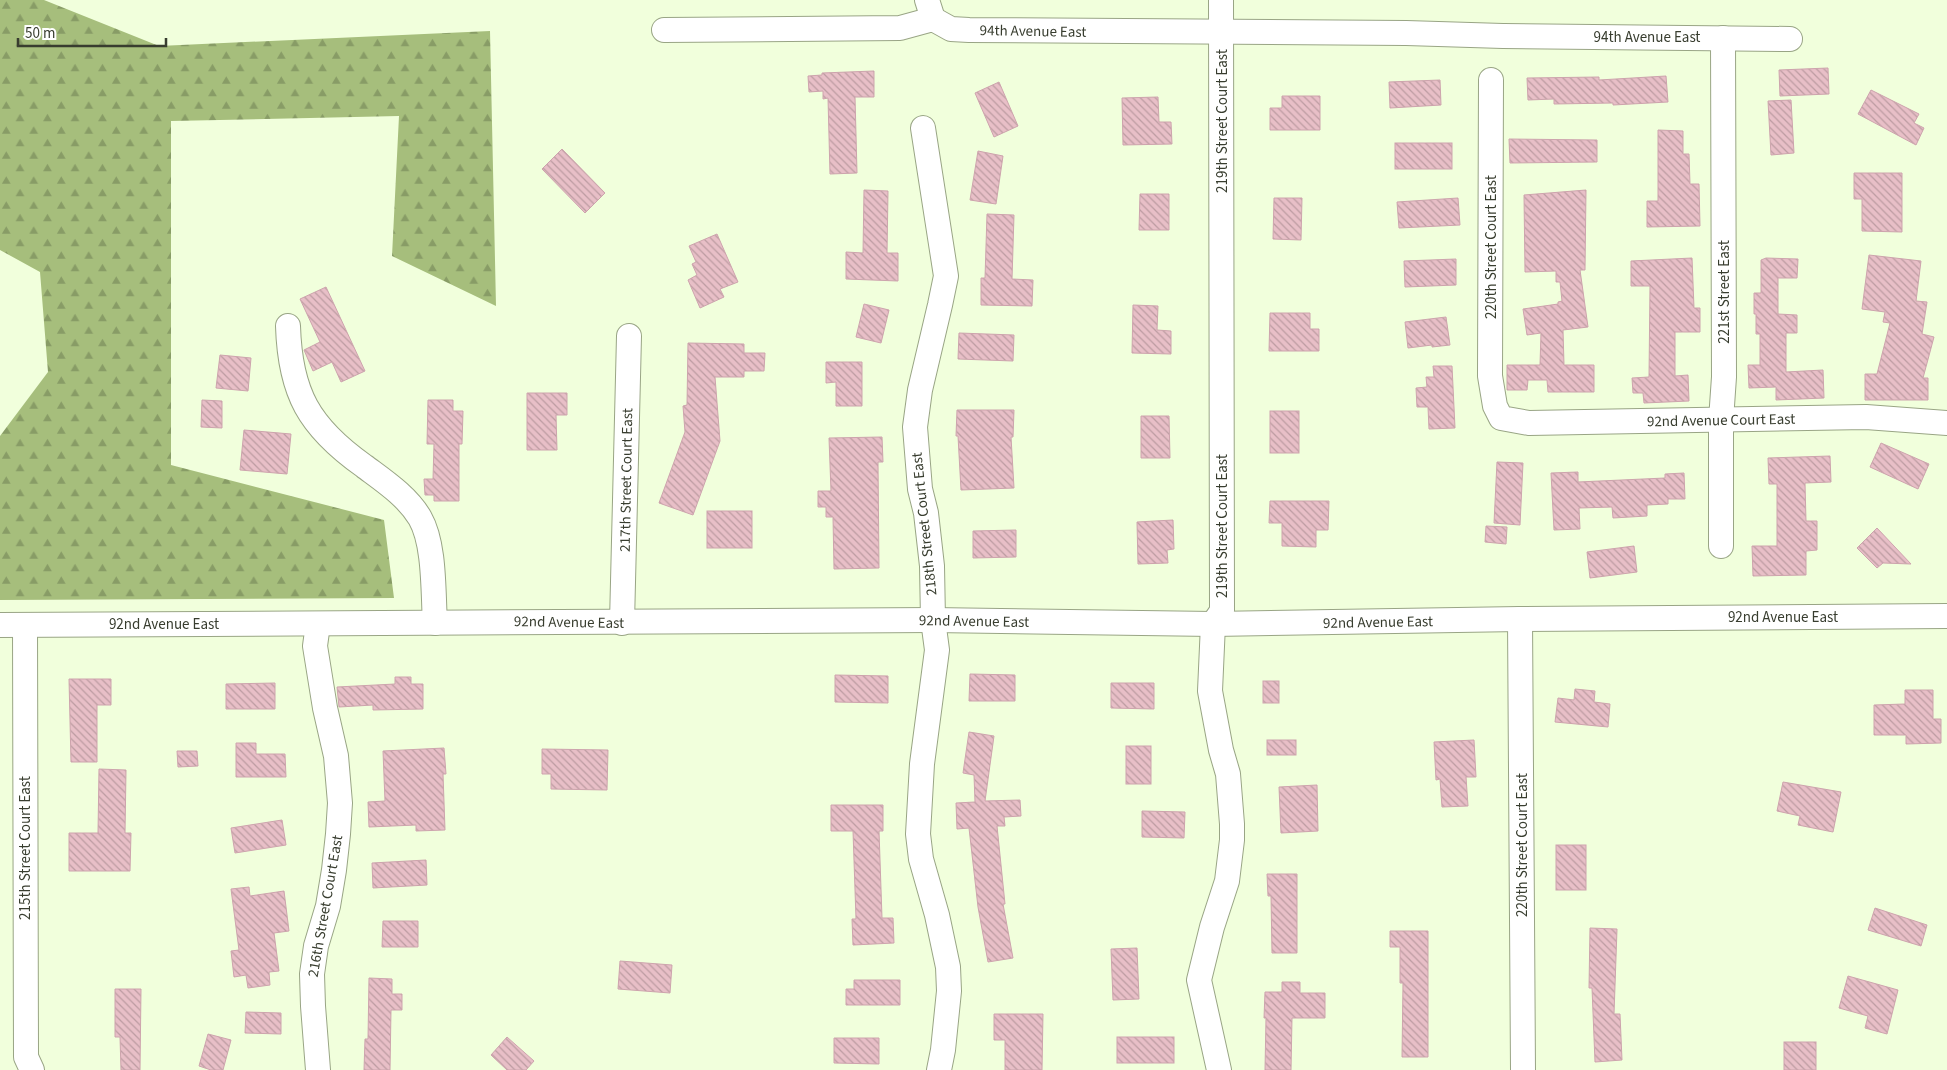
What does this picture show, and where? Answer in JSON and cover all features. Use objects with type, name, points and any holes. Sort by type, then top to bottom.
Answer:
[{"type":"street","name":"219th Street Court East","points":[[1219,1070],[1199,980],[1212,926],[1226,881],[1232,832],[1228,774],[1217,732],[1210,691],[1212,624],[1222,611],[1221,0]]},
{"type":"street","name":"94th Avenue East","points":[[664,30],[900,28],[930,10],[951,29],[970,30],[1406,33],[1790,39]]},
{"type":"street","name":"221st Street East","points":[[1722,546],[1721,420],[1724,377],[1723,38]]},
{"type":"street","name":"220th Street Court East","points":[[1490,80],[1490,376],[1498,413]]},
{"type":"street","name":"218th Street Court East","points":[[923,128],[946,276],[920,390],[915,427],[920,489],[926,513],[932,566],[933,620],[937,650],[922,764],[918,834],[921,859],[937,915],[948,967],[947,1010],[939,1070]]},
{"type":"street","points":[[288,326],[292,369],[298,390],[307,408],[333,440],[350,456],[400,494],[420,518],[430,543],[435,622]]},
{"type":"street","name":"217th Street Court East","points":[[622,623],[629,336]]},
{"type":"street","name":"92nd Avenue Court East","points":[[1498,413],[1501,418],[1529,423],[1866,418],[1947,424]]},
{"type":"street","name":"92nd Avenue East","points":[[0,626],[933,620],[1212,624],[1520,619],[1947,616]]},
{"type":"street","name":"220th Street Court East","points":[[1520,619],[1523,1070]]},
{"type":"street","name":"216th Street Court East","points":[[318,624],[316,646],[325,708],[336,756],[340,803],[334,870],[328,906],[316,946],[312,974],[312,1006],[318,1070]]},
{"type":"street","name":"215th Street Court East","points":[[25,625],[26,1058],[32,1070]]},
{"type":"green space","points":[[0,0],[44,0],[159,46],[490,31],[496,306],[392,256],[399,116],[171,121],[171,465],[384,520],[394,598],[0,600],[0,436],[48,372],[40,272],[0,250]]},
{"type":"building","points":[[1828,68],[1829,94],[1780,96],[1779,70]]},
{"type":"building","points":[[874,71],[874,97],[855,97],[857,173],[830,174],[828,98],[823,99],[823,91],[809,92],[808,76],[822,75],[822,73]]},
{"type":"building","points":[[1666,76],[1668,102],[1613,105],[1613,103],[1554,104],[1554,99],[1528,100],[1527,78],[1599,77],[1599,80]]},
{"type":"building","points":[[1440,80],[1441,105],[1390,108],[1389,82]]},
{"type":"building","points":[[999,82],[1018,126],[994,137],[975,93]]},
{"type":"building","points":[[1871,90],[1919,114],[1914,123],[1924,128],[1916,145],[1858,114]]},
{"type":"building","points":[[1282,96],[1320,96],[1320,130],[1270,130],[1270,108],[1282,108]]},
{"type":"building","points":[[1158,97],[1159,122],[1171,122],[1172,144],[1123,145],[1122,98]]},
{"type":"building","points":[[1791,100],[1794,153],[1771,155],[1768,101]]},
{"type":"building","points":[[1658,130],[1683,131],[1683,154],[1689,154],[1690,184],[1699,184],[1700,226],[1647,227],[1647,201],[1658,201]]},
{"type":"building","points":[[1509,139],[1597,140],[1597,162],[1510,163]]},
{"type":"building","points":[[1395,143],[1452,143],[1452,169],[1395,169]]},
{"type":"building","points":[[562,149],[605,193],[585,213],[542,169]]},
{"type":"building","points":[[978,151],[1003,156],[996,204],[970,200]]},
{"type":"building","points":[[1854,173],[1902,173],[1902,232],[1862,231],[1862,199],[1854,199]]},
{"type":"building","points":[[864,190],[888,191],[887,253],[898,253],[898,281],[846,279],[846,252],[863,253]]},
{"type":"building","points":[[1586,190],[1585,270],[1580,270],[1588,327],[1563,330],[1564,365],[1594,365],[1594,392],[1548,392],[1547,380],[1528,380],[1527,390],[1507,390],[1507,365],[1540,365],[1541,333],[1527,335],[1523,309],[1558,304],[1558,302],[1562,301],[1560,282],[1556,282],[1556,271],[1525,272],[1524,195]]},
{"type":"building","points":[[1140,194],[1169,194],[1169,230],[1139,230]]},
{"type":"building","points":[[1274,198],[1302,198],[1301,240],[1273,239]]},
{"type":"building","points":[[1458,198],[1460,225],[1399,228],[1397,202]]},
{"type":"building","points":[[987,214],[1014,215],[1012,279],[1033,280],[1032,306],[981,305],[981,278],[985,278]]},
{"type":"building","points":[[717,234],[738,282],[720,289],[724,297],[700,308],[688,280],[697,275],[692,264],[696,262],[689,246]]},
{"type":"building","points":[[1869,255],[1921,261],[1916,301],[1927,302],[1922,334],[1934,337],[1923,378],[1928,378],[1928,400],[1865,400],[1865,374],[1877,374],[1890,323],[1883,322],[1885,312],[1862,309]]},
{"type":"building","points":[[1692,258],[1694,308],[1700,308],[1700,332],[1675,332],[1675,376],[1688,375],[1689,401],[1644,403],[1643,393],[1633,393],[1632,378],[1649,377],[1650,286],[1631,286],[1631,261]]},
{"type":"building","points":[[1766,258],[1798,259],[1797,278],[1778,278],[1778,314],[1797,315],[1797,333],[1786,333],[1786,372],[1823,370],[1824,398],[1776,400],[1776,387],[1749,388],[1748,365],[1760,365],[1760,334],[1756,334],[1754,293],[1761,293],[1761,260]]},
{"type":"building","points":[[1456,259],[1456,285],[1405,287],[1404,261]]},
{"type":"building","points":[[326,287],[365,371],[341,382],[332,362],[313,371],[304,350],[320,342],[300,299]]},
{"type":"building","points":[[864,304],[889,310],[881,343],[856,337]]},
{"type":"building","points":[[1133,305],[1158,306],[1157,330],[1171,331],[1171,354],[1132,353]]},
{"type":"building","points":[[1270,313],[1310,313],[1310,329],[1319,329],[1319,351],[1269,351]]},
{"type":"building","points":[[1446,317],[1450,345],[1408,348],[1405,322]]},
{"type":"building","points":[[959,333],[1014,335],[1013,361],[958,359]]},
{"type":"building","points":[[688,343],[744,344],[744,353],[765,353],[764,371],[744,371],[744,377],[715,377],[720,441],[693,515],[659,503],[685,432],[683,406],[687,405]]},
{"type":"building","points":[[220,355],[251,358],[248,391],[216,388]]},
{"type":"building","points":[[826,362],[862,362],[862,406],[836,406],[836,382],[826,383]]},
{"type":"building","points":[[1433,366],[1452,366],[1455,428],[1429,429],[1428,407],[1417,407],[1416,388],[1427,387],[1426,377],[1434,377]]},
{"type":"building","points":[[527,393],[567,393],[567,415],[556,415],[557,450],[527,450]]},
{"type":"building","points":[[202,400],[222,401],[222,428],[201,427]]},
{"type":"building","points":[[428,400],[453,400],[453,411],[463,411],[462,444],[459,444],[459,501],[434,501],[434,495],[425,495],[424,479],[433,479],[434,444],[427,444]]},
{"type":"building","points":[[957,410],[1014,410],[1013,437],[1011,437],[1014,488],[961,490],[958,436],[956,436]]},
{"type":"building","points":[[1270,411],[1299,411],[1299,453],[1270,453]]},
{"type":"building","points":[[1141,416],[1169,416],[1170,458],[1141,458]]},
{"type":"building","points":[[244,430],[291,434],[287,474],[240,470]]},
{"type":"building","points":[[882,437],[883,462],[878,462],[879,568],[834,569],[833,517],[826,517],[826,507],[818,507],[818,491],[831,491],[829,438]]},
{"type":"building","points":[[1881,443],[1929,464],[1918,489],[1870,467]]},
{"type":"building","points":[[1830,456],[1831,482],[1805,483],[1806,521],[1817,521],[1817,550],[1806,551],[1806,575],[1753,576],[1752,546],[1777,546],[1777,484],[1769,484],[1768,458]]},
{"type":"building","points":[[1497,462],[1523,463],[1520,525],[1494,523]]},
{"type":"building","points":[[1578,472],[1578,482],[1665,478],[1665,474],[1684,473],[1685,499],[1668,499],[1668,504],[1647,505],[1647,516],[1613,518],[1612,507],[1579,508],[1580,529],[1554,530],[1551,473]]},
{"type":"building","points":[[1270,501],[1329,501],[1328,530],[1316,530],[1316,547],[1282,546],[1282,523],[1269,523]]},
{"type":"building","points":[[707,511],[752,511],[752,548],[707,548]]},
{"type":"building","points":[[1173,520],[1174,549],[1167,550],[1168,563],[1138,564],[1137,522]]},
{"type":"building","points":[[1486,526],[1507,527],[1506,544],[1485,542]]},
{"type":"building","points":[[1877,528],[1911,564],[1883,563],[1877,568],[1857,548]]},
{"type":"building","points":[[1016,530],[1016,557],[973,558],[973,531]]},
{"type":"building","points":[[1634,546],[1637,572],[1590,578],[1587,552]]},
{"type":"building","points":[[970,674],[1015,675],[1015,701],[969,701]]},
{"type":"building","points":[[835,675],[888,676],[888,703],[835,702]]},
{"type":"building","points":[[395,677],[411,677],[411,684],[423,684],[423,709],[373,710],[373,705],[339,707],[337,687],[395,684]]},
{"type":"building","points":[[69,679],[111,679],[111,705],[97,705],[97,762],[71,762]]},
{"type":"building","points":[[1263,681],[1279,681],[1279,703],[1263,703]]},
{"type":"building","points":[[275,683],[275,709],[226,709],[226,684]]},
{"type":"building","points":[[1111,683],[1154,683],[1154,709],[1111,708]]},
{"type":"building","points":[[1575,689],[1595,691],[1594,702],[1610,704],[1608,727],[1555,722],[1558,698],[1574,700]]},
{"type":"building","points":[[1905,690],[1933,690],[1933,719],[1941,719],[1941,743],[1906,744],[1906,735],[1874,735],[1874,705],[1905,704]]},
{"type":"building","points":[[969,732],[994,736],[985,801],[1020,800],[1021,816],[1004,817],[1005,826],[997,826],[1005,904],[1003,904],[1013,958],[988,962],[978,907],[969,828],[957,829],[956,803],[975,802],[974,775],[963,773]]},
{"type":"building","points":[[1267,740],[1296,740],[1296,755],[1267,755]]},
{"type":"building","points":[[1474,740],[1476,777],[1466,777],[1468,806],[1442,807],[1440,779],[1436,780],[1434,742]]},
{"type":"building","points":[[236,743],[256,743],[256,754],[285,754],[286,777],[236,777]]},
{"type":"building","points":[[1126,746],[1151,746],[1151,784],[1126,784]]},
{"type":"building","points":[[444,748],[446,774],[443,774],[445,830],[416,831],[416,825],[369,827],[368,802],[385,801],[383,751]]},
{"type":"building","points":[[542,749],[608,750],[607,790],[551,789],[551,774],[542,774]]},
{"type":"building","points":[[177,751],[197,751],[198,766],[178,767]]},
{"type":"building","points":[[99,769],[126,770],[125,833],[131,833],[130,871],[69,871],[69,833],[98,833]]},
{"type":"building","points":[[1783,782],[1841,792],[1833,832],[1798,825],[1800,816],[1777,811]]},
{"type":"building","points":[[1317,785],[1318,831],[1281,833],[1279,787]]},
{"type":"building","points":[[831,805],[883,805],[883,831],[879,831],[882,918],[893,918],[894,943],[853,945],[852,919],[856,919],[853,831],[831,831]]},
{"type":"building","points":[[1142,811],[1185,812],[1184,838],[1142,837]]},
{"type":"building","points":[[282,820],[286,845],[235,853],[231,828]]},
{"type":"building","points":[[1556,845],[1586,845],[1586,890],[1556,890]]},
{"type":"building","points":[[426,860],[427,885],[373,888],[372,863]]},
{"type":"building","points":[[1267,874],[1297,874],[1297,953],[1272,953],[1271,896],[1268,896]]},
{"type":"building","points":[[249,887],[250,896],[284,891],[289,931],[274,933],[279,971],[269,972],[270,985],[248,988],[246,975],[234,977],[231,951],[239,950],[231,889]]},
{"type":"building","points":[[1875,908],[1927,925],[1921,946],[1868,930]]},
{"type":"building","points":[[383,921],[418,921],[418,947],[382,947]]},
{"type":"building","points":[[1590,928],[1617,929],[1614,1014],[1620,1014],[1622,1060],[1595,1062],[1592,988],[1589,988]]},
{"type":"building","points":[[1390,931],[1428,931],[1428,1057],[1402,1057],[1403,983],[1400,983],[1400,947],[1390,947]]},
{"type":"building","points":[[1137,948],[1139,999],[1113,1000],[1111,949]]},
{"type":"building","points":[[620,961],[672,965],[670,993],[618,989]]},
{"type":"building","points":[[1848,976],[1898,990],[1887,1034],[1865,1028],[1868,1016],[1839,1008]]},
{"type":"building","points":[[369,978],[392,979],[392,994],[402,994],[402,1010],[391,1010],[390,1070],[364,1070],[365,1039],[368,1039]]},
{"type":"building","points":[[854,980],[900,980],[900,1005],[846,1005],[846,989],[854,989]]},
{"type":"building","points":[[1282,982],[1300,982],[1300,993],[1325,993],[1325,1018],[1292,1018],[1291,1070],[1265,1070],[1265,992],[1282,992]]},
{"type":"building","points":[[115,989],[141,989],[140,1070],[121,1070],[120,1037],[115,1037]]},
{"type":"building","points":[[246,1012],[281,1013],[281,1034],[245,1033]]},
{"type":"building","points":[[994,1014],[1043,1014],[1042,1070],[1005,1070],[1005,1040],[994,1040]]},
{"type":"building","points":[[208,1034],[231,1040],[223,1070],[211,1070],[199,1066]]},
{"type":"building","points":[[507,1037],[534,1061],[526,1070],[507,1070],[491,1055]]},
{"type":"building","points":[[1117,1037],[1174,1037],[1174,1063],[1117,1063]]},
{"type":"building","points":[[834,1038],[879,1038],[879,1064],[834,1063]]},
{"type":"building","points":[[1784,1042],[1816,1042],[1816,1070],[1784,1070]]}]
